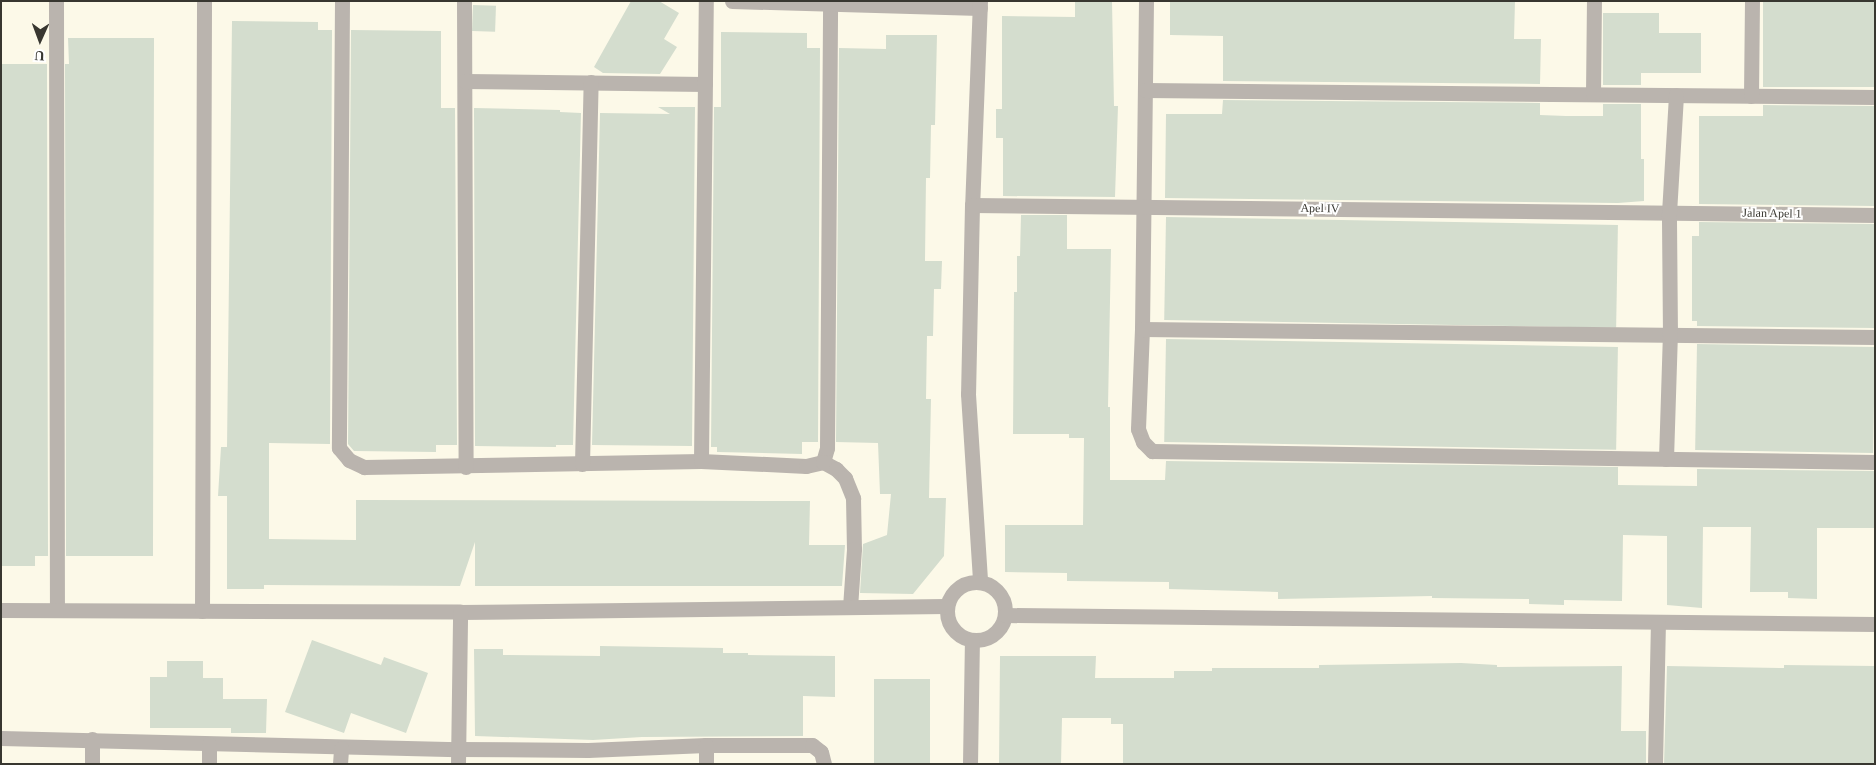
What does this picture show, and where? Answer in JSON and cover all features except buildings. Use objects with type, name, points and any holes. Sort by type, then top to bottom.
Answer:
[{"type":"street","points":[[56,1],[58,610]]},
{"type":"street","points":[[202,611],[204,1]]},
{"type":"street","points":[[342,1],[339,448],[349,460],[364,467],[466,467],[701,461],[806,466],[823,462],[845,478],[854,498],[850,607]]},
{"type":"street","points":[[464,1],[466,467]]},
{"type":"street","points":[[701,461],[706,1]]},
{"type":"street","points":[[732,1],[980,4],[972,205],[968,394],[980,582]]},
{"type":"street","points":[[1146,1],[1142,329],[1138,430],[1143,442],[1152,451],[1875,462]]},
{"type":"street","points":[[1593,94],[1594,1]]},
{"type":"street","points":[[1751,96],[1752,1]]},
{"type":"street","points":[[823,462],[827,448],[830,3]]},
{"type":"street","points":[[464,81],[704,84]]},
{"type":"street","points":[[582,464],[591,82]]},
{"type":"street","points":[[1145,90],[1875,97]]},
{"type":"street","points":[[1666,459],[1670,335],[1669,213],[1676,95]]},
{"type":"street","name":"Apel IV","points":[[972,205],[1669,213]]},
{"type":"street","name":"Jalan Apel 1","points":[[1669,213],[1875,215]]},
{"type":"street","points":[[1142,329],[1875,337]]},
{"type":"street","points":[[968,582],[980,582],[991,586],[999,594],[1004,604],[1005,615],[1001,626],[993,635],[983,639],[972,640],[961,636],[952,628],[947,618],[946,606],[958,588],[968,582]]},
{"type":"street","points":[[1,610],[460,612],[946,606]]},
{"type":"street","points":[[458,757],[460,612]]},
{"type":"street","points":[[1005,615],[1875,624]]},
{"type":"street","points":[[1655,764],[1658,622]]},
{"type":"street","points":[[970,764],[972,640]]},
{"type":"street","points":[[1,738],[92,739],[341,748],[458,757],[588,757],[706,744],[812,745],[821,752],[824,764]]},
{"type":"street","points":[[92,739],[92,764]]},
{"type":"street","points":[[209,744],[209,764]]},
{"type":"street","points":[[706,744],[706,764]]},
{"type":"street","points":[[340,764],[341,748]]}]
